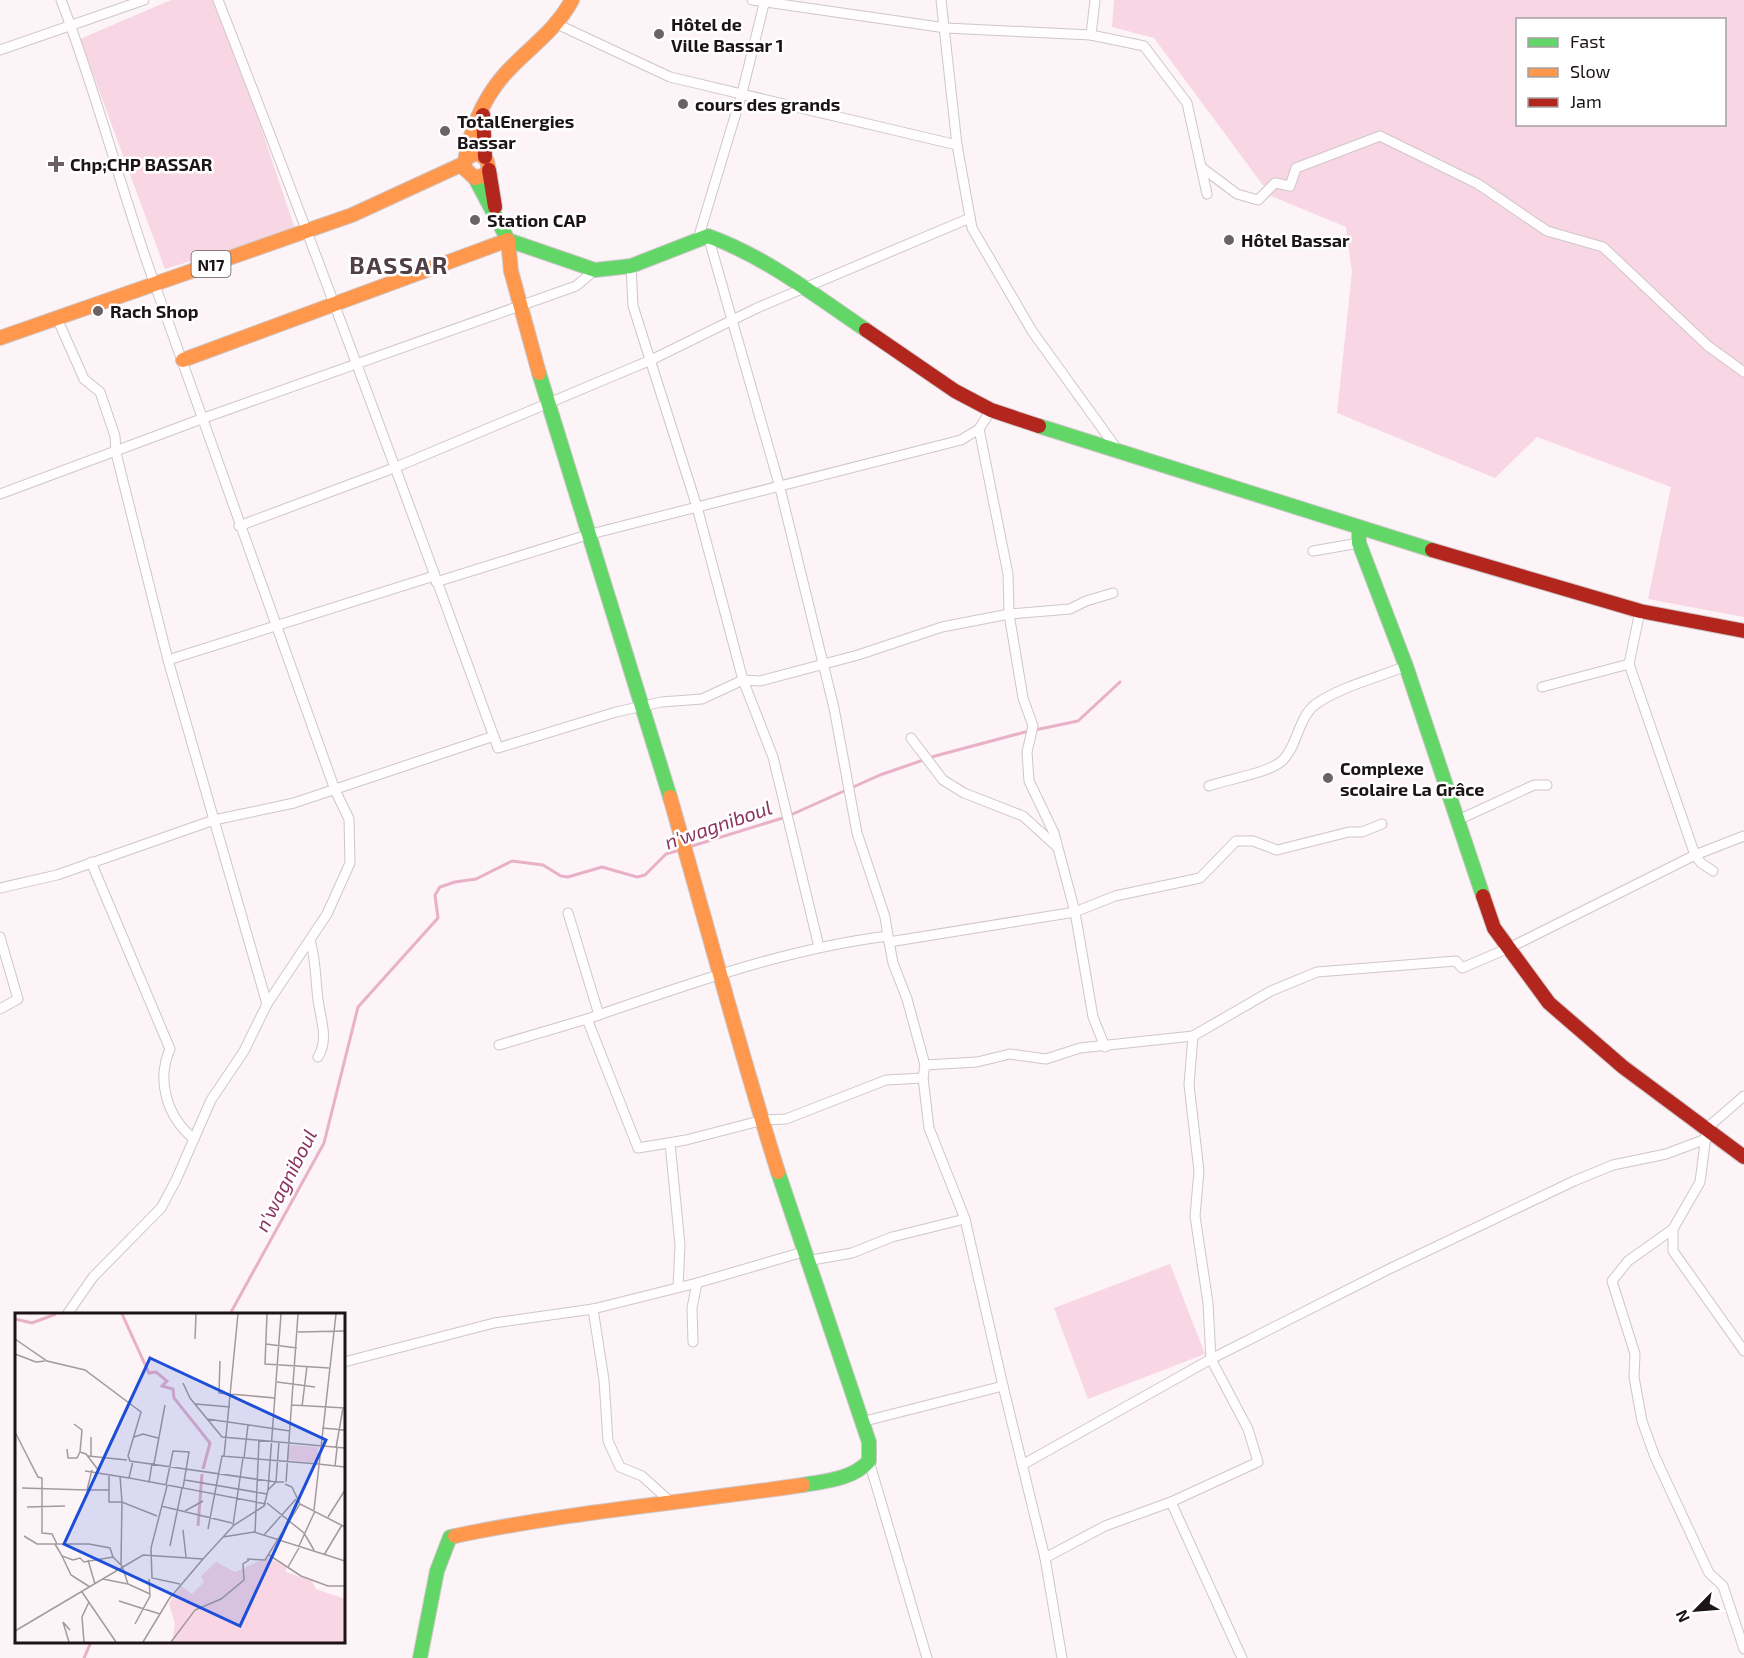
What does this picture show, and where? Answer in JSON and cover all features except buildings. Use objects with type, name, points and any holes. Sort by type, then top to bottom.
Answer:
[{"type":"street","points":[[61,0],[154,284],[204,418],[239,526],[335,790],[349,819],[350,863],[327,914],[267,1004],[244,1051],[211,1100],[161,1208],[93,1277],[68,1312]]},
{"type":"street","points":[[0,50],[144,0]]},
{"type":"street","points":[[218,0],[308,231],[498,748],[643,706],[661,702],[702,699],[743,680],[760,681],[858,655],[942,627],[1009,614],[1070,609],[1086,601],[1113,593]]},
{"type":"street","points":[[572,0],[559,25],[496,86],[474,127],[466,160],[472,177],[508,240],[511,270],[520,307],[550,401],[587,535],[643,706],[722,975],[744,1063],[804,1257],[869,1442],[869,1461],[927,1658]]},
{"type":"street","points":[[752,0],[946,28],[1091,35],[1144,46],[1187,103],[1207,194]]},
{"type":"street","points":[[942,0],[957,145],[972,228],[1032,331],[1117,449]]},
{"type":"street","points":[[1091,35],[1095,0]]},
{"type":"street","points":[[764,1],[703,238],[733,319],[779,484],[824,664],[857,833],[885,917],[893,963],[907,999],[925,1065],[923,1078],[929,1128],[965,1219],[1003,1386],[1046,1558],[1062,1658]]},
{"type":"street","points":[[559,25],[670,77],[957,145]]},
{"type":"street","points":[[483,112],[482,132],[496,218]]},
{"type":"street","points":[[1201,167],[1237,194],[1258,200],[1275,183],[1290,186],[1296,168],[1380,136],[1478,184],[1547,231],[1603,247],[1708,346],[1744,372]]},
{"type":"street","points":[[466,160],[476,153],[487,163]]},
{"type":"street","name":"N17","points":[[0,338],[56,316],[308,231],[421,187],[466,160]]},
{"type":"street","points":[[472,177],[483,177],[487,163]]},
{"type":"street","name":"N17","points":[[421,187],[472,177]]},
{"type":"street","points":[[239,526],[394,468],[651,360],[733,319],[970,218]]},
{"type":"street","points":[[183,360],[508,240],[595,270],[631,266],[703,238],[728,243],[804,288],[955,391],[991,410],[1117,449],[1359,536],[1640,611],[1744,631]]},
{"type":"street","points":[[631,266],[633,306],[697,507],[743,680],[773,757],[819,947]]},
{"type":"street","points":[[0,495],[204,418],[576,286],[595,270]]},
{"type":"street","points":[[56,316],[84,379],[100,392],[115,436],[116,453],[168,660],[267,1004]]},
{"type":"street","points":[[168,660],[276,624],[587,535],[779,484],[961,440],[979,429],[991,410]]},
{"type":"street","points":[[979,429],[1008,574],[1009,614],[1023,698],[1033,726],[1026,752],[1029,781],[1054,833],[1075,912],[1093,1017],[1106,1047]]},
{"type":"street","points":[[1313,550],[1359,536]]},
{"type":"street","points":[[1359,536],[1406,666],[1494,928],[1549,1003],[1706,1134],[1744,1157]]},
{"type":"street","points":[[1640,611],[1629,664],[1695,855],[1701,863],[1713,871]]},
{"type":"street","points":[[1542,687],[1629,664]]},
{"type":"street","points":[[1209,786],[1269,769],[1284,759],[1314,706],[1329,697],[1406,666]]},
{"type":"street","points":[[0,888],[57,875],[214,820],[294,803],[494,736]]},
{"type":"street","points":[[911,738],[943,780],[964,794],[1023,816],[1058,848]]},
{"type":"street","points":[[1458,820],[1534,785],[1547,785]]},
{"type":"street","points":[[499,1045],[819,947],[1075,912],[1115,896],[1200,878],[1236,841],[1253,841],[1277,850],[1349,832],[1362,832],[1382,824]]},
{"type":"street","points":[[925,1065],[977,1062],[1010,1054],[1046,1059],[1080,1048],[1106,1047],[1193,1035],[1271,991],[1317,972],[1456,961],[1462,968],[1509,948],[1695,855],[1744,836]]},
{"type":"street","points":[[91,862],[170,1049],[163,1065],[168,1103],[178,1126],[194,1139]]},
{"type":"street","points":[[568,913],[598,1015]]},
{"type":"street","points":[[0,937],[18,999],[0,1009]]},
{"type":"street","points":[[310,940],[317,968],[320,1008],[324,1020],[323,1041],[318,1057]]},
{"type":"street","points":[[587,1019],[638,1148],[669,1143],[763,1120],[786,1119],[886,1080],[923,1078]]},
{"type":"street","points":[[1046,1558],[1105,1526],[1171,1503],[1258,1462],[1248,1430],[1211,1359],[1208,1303],[1195,1216],[1199,1171],[1189,1085],[1193,1035]]},
{"type":"street","points":[[1022,1465],[1211,1359],[1387,1270],[1574,1181],[1613,1165],[1666,1154],[1706,1134],[1744,1096]]},
{"type":"street","points":[[1706,1134],[1700,1182],[1674,1229],[1628,1261],[1612,1281],[1635,1354],[1634,1377],[1642,1421],[1655,1457],[1709,1573],[1723,1586],[1744,1649]]},
{"type":"street","points":[[669,1143],[681,1245],[678,1287]]},
{"type":"street","points":[[345,1362],[494,1323],[593,1309],[804,1257],[852,1253],[892,1237],[965,1219]]},
{"type":"street","points":[[1674,1229],[1673,1251],[1744,1351]]},
{"type":"street","points":[[693,1342],[693,1308],[697,1283]]},
{"type":"street","points":[[593,1309],[604,1380],[608,1441],[620,1467],[642,1476],[674,1504]]},
{"type":"street","points":[[861,1422],[1003,1386]]},
{"type":"street","points":[[420,1658],[437,1571],[450,1537],[530,1520],[674,1504],[834,1480],[861,1470],[869,1461]]},
{"type":"street","points":[[1171,1503],[1242,1658]]},
{"type":"street","points":[[1054,1658],[1059,1647]]},
{"type":"shaded area","points":[[171,0],[215,0],[235,59],[238,59],[295,229],[165,269],[80,39]]},
{"type":"shaded area","points":[[1114,0],[1744,0],[1744,617],[1648,599],[1671,487],[1537,437],[1495,478],[1337,413],[1352,272],[1346,227],[1271,196],[1154,38],[1112,27]]},
{"type":"shaded area","points":[[1170,1264],[1205,1354],[1088,1399],[1054,1308]]},
{"type":"waterway","name":"n'wagniboul","points":[[1035,730],[1078,721],[1120,682]]},
{"type":"waterway","name":"n'wagniboul","points":[[689,847],[786,817],[880,775],[935,756],[1029,731]]},
{"type":"waterway","name":"n'wagniboul","points":[[231,1313],[324,1143],[358,1007],[438,918],[435,895],[440,887],[476,879],[512,861],[543,865],[561,876],[568,877],[602,867],[637,877],[645,875],[666,854],[680,850]]},
{"type":"waterway","points":[[84,1658],[91,1643]]},
{"type":"traffic: fast","points":[[475,178],[508,240],[595,270],[631,266],[708,236],[750,254],[810,291],[866,330]]},
{"type":"traffic: fast","points":[[539,373],[670,797]]},
{"type":"traffic: fast","points":[[1039,426],[1432,550]]},
{"type":"traffic: fast","points":[[1359,529],[1359,543],[1406,666],[1483,896]]},
{"type":"traffic: fast","points":[[778,1172],[869,1442],[869,1461],[863,1467],[839,1478],[803,1485]]},
{"type":"traffic: fast","points":[[420,1658],[437,1571],[450,1537],[455,1536]]},
{"type":"traffic: slow","points":[[467,158],[476,153],[483,157],[488,163],[487,174],[475,178],[464,168],[477,118],[489,95],[504,75],[549,31],[572,0]]},
{"type":"traffic: slow","points":[[0,338],[352,215],[465,163]]},
{"type":"traffic: slow","points":[[183,360],[508,240],[511,271],[539,373]]},
{"type":"traffic: slow","points":[[670,797],[778,1172]]},
{"type":"traffic: slow","points":[[455,1536],[585,1514],[803,1485]]},
{"type":"traffic: jam","points":[[483,115],[485,157]]},
{"type":"traffic: jam","points":[[489,170],[495,207]]},
{"type":"traffic: jam","points":[[866,330],[955,391],[991,410],[1039,426]]},
{"type":"traffic: jam","points":[[1432,550],[1640,611],[1744,631]]},
{"type":"traffic: jam","points":[[1483,896],[1494,928],[1549,1003],[1623,1067],[1744,1157]]},
{"type":"place","name":"Hôtel de Ville Bassar 1","points":[[659,34]]},
{"type":"place","name":"cours des grands","points":[[683,104]]},
{"type":"place","name":"TotalEnergies Bassar","points":[[445,131]]},
{"type":"place","name":"Chp;CHP BASSAR","points":[[56,164]]},
{"type":"place","name":"Station CAP","points":[[475,220]]},
{"type":"place","name":"Hôtel Bassar","points":[[1229,240]]},
{"type":"place","name":"Rach Shop","points":[[98,311]]},
{"type":"place","name":"Complexe scolaire La Grâce","points":[[1328,778]]},
{"type":"district","name":"BASSAR","points":[[399,264]]}]
